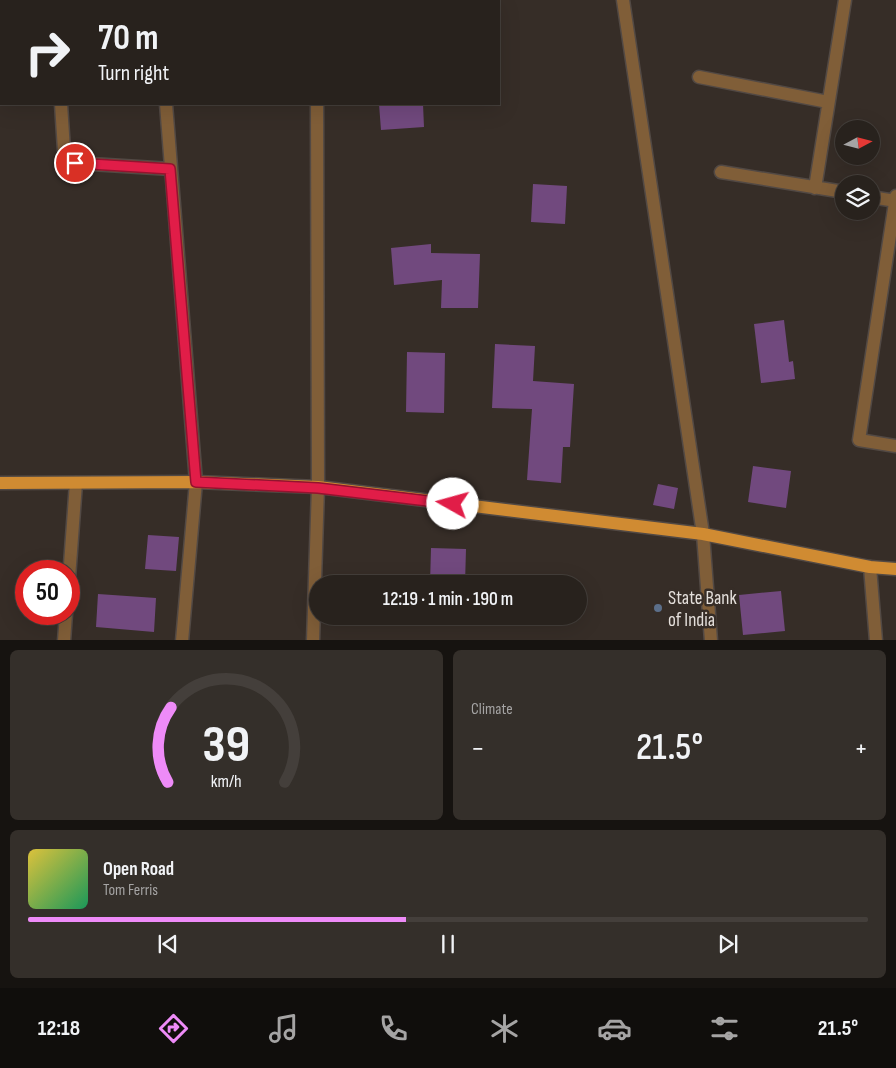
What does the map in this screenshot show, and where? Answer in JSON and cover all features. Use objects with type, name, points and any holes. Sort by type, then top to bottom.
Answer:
[{"type":"main road","points":[[0,483],[196,482],[318,488],[703,534],[870,567],[896,569]]},
{"type":"street","points":[[623,0],[703,534],[711,640]]},
{"type":"street","points":[[815,188],[845,0]]},
{"type":"street","points":[[699,77],[828,102]]},
{"type":"street","points":[[61,105],[64,150],[68,161],[170,169]]},
{"type":"street","points":[[166,105],[196,482],[182,640]]},
{"type":"street","points":[[314,640],[318,488],[317,105]]},
{"type":"street","points":[[721,172],[835,191]]},
{"type":"street","points":[[880,198],[896,199],[859,440],[896,446]]},
{"type":"street","points":[[70,560],[76,483]]},
{"type":"street","points":[[870,567],[876,640]]},
{"type":"street","points":[[64,640],[65,625]]},
{"type":"building","points":[[379,105],[423,105],[424,127],[381,130]]},
{"type":"building","points":[[533,184],[567,186],[565,224],[531,222]]},
{"type":"building","points":[[431,244],[431,253],[480,254],[478,308],[441,308],[442,280],[394,285],[391,248]]},
{"type":"building","points":[[784,320],[789,362],[793,361],[795,379],[761,383],[754,324]]},
{"type":"building","points":[[495,344],[535,346],[533,381],[574,384],[570,447],[563,447],[561,483],[527,480],[532,409],[492,408]]},
{"type":"building","points":[[407,352],[445,353],[444,413],[406,412]]},
{"type":"building","points":[[753,466],[791,471],[786,508],[748,502]]},
{"type":"building","points":[[658,484],[678,488],[674,509],[653,505]]},
{"type":"building","points":[[148,535],[179,537],[176,571],[145,569]]},
{"type":"building","points":[[431,548],[466,549],[465,575],[430,575]]},
{"type":"building","points":[[781,591],[785,631],[743,635],[739,595]]},
{"type":"building","points":[[98,594],[156,598],[154,632],[96,627]]},
{"type":"place","name":"State Bank of India","points":[[658,608]]},
{"type":"route","points":[[75,163],[170,169],[196,482],[318,488],[453,504]]}]
